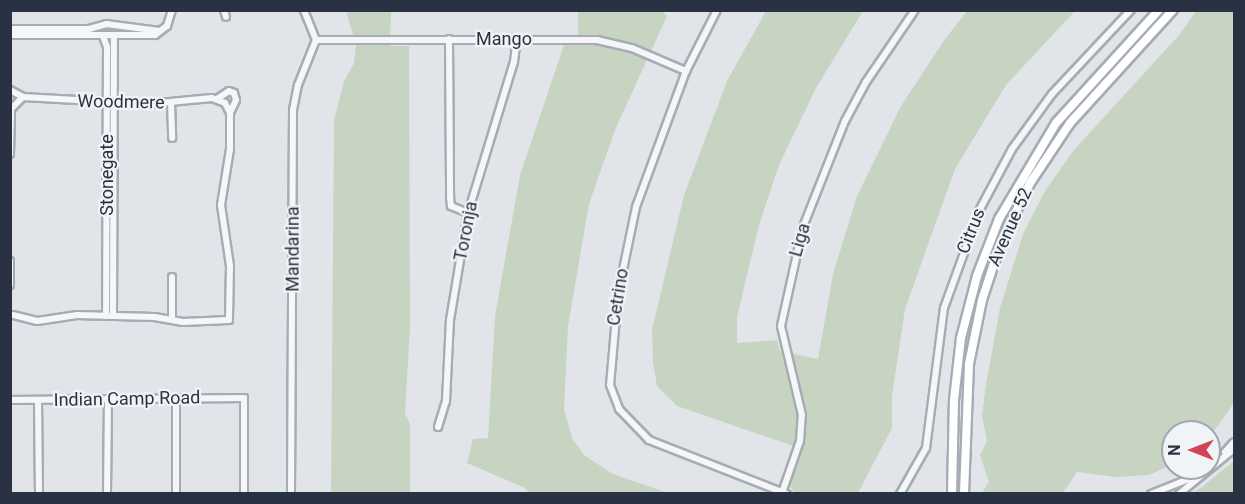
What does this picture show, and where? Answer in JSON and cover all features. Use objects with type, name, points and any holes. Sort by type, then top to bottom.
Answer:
[{"type":"main road","name":"Avenue 52","points":[[952,494],[954,400],[961,338],[977,276],[999,219],[1056,123],[1159,10]]},
{"type":"main road","name":"Avenue 52","points":[[964,494],[969,364],[982,300],[1001,242],[1030,183],[1070,123],[1173,10]]},
{"type":"street","points":[[10,35],[113,37],[155,35],[167,27],[172,10]]},
{"type":"street","points":[[304,10],[315,40]]},
{"type":"street","name":"Cetrino","points":[[717,10],[686,71],[636,207],[618,294],[610,385],[619,409],[649,440],[785,491]]},
{"type":"street","name":"Liga","points":[[785,491],[800,441],[802,415],[781,326],[803,227],[846,121],[866,82],[915,10]]},
{"type":"street","name":"Citrus","points":[[900,494],[926,448],[944,308],[980,209],[1038,112],[1131,10]]},
{"type":"street","points":[[10,29],[113,26],[160,31]]},
{"type":"street","name":"Stonegate","points":[[110,316],[110,102],[113,26]]},
{"type":"street","name":"Stonegate","points":[[103,36],[107,47],[110,102]]},
{"type":"street","points":[[449,39],[450,197],[451,206],[468,213]]},
{"type":"street","name":"Toronja","points":[[438,428],[446,401],[450,320],[468,213],[514,62],[517,39]]},
{"type":"street","name":"Mango","points":[[315,40],[597,40],[632,48],[686,71]]},
{"type":"street","name":"Mandarina","points":[[291,494],[293,110],[298,85],[315,40]]},
{"type":"street","points":[[10,90],[23,97],[13,105],[10,154]]},
{"type":"street","name":"Woodmere","points":[[23,97],[171,103],[217,99],[229,91],[234,93],[236,100],[229,110]]},
{"type":"street","points":[[11,314],[37,321],[110,316],[229,320],[230,266],[221,205],[230,149],[229,110],[217,99]]},
{"type":"street","points":[[171,103],[172,138]]},
{"type":"street","points":[[10,261],[10,285]]},
{"type":"street","points":[[172,277],[172,319]]},
{"type":"street","points":[[176,398],[176,494]]},
{"type":"street","name":"Indian Camp Road","points":[[10,400],[244,398],[244,494]]},
{"type":"street","points":[[107,494],[108,399]]},
{"type":"street","points":[[38,400],[39,494]]},
{"type":"street","points":[[1221,456],[1234,442]]},
{"type":"street","points":[[1221,459],[1234,449]]},
{"type":"street","points":[[1151,494],[1187,480]]},
{"type":"street","points":[[1179,494],[1195,480]]},
{"type":"green space","points":[[346,11],[391,11],[390,46],[409,46],[410,328],[405,413],[410,424],[410,493],[331,494],[334,120],[344,81],[354,63],[356,45]]},
{"type":"green space","points":[[578,11],[662,11],[667,16],[615,130],[589,204],[568,326],[564,409],[572,438],[584,455],[613,474],[668,493],[529,493],[525,488],[467,463],[473,439],[488,438],[495,316],[520,175],[564,45],[578,45]]},
{"type":"green space","points":[[766,11],[863,11],[816,88],[779,165],[759,225],[737,317],[737,343],[777,340],[780,351],[818,359],[833,274],[857,196],[901,106],[945,39],[967,11],[1075,11],[1006,85],[955,169],[905,309],[892,396],[892,428],[858,493],[794,493],[790,485],[802,449],[677,406],[657,386],[653,362],[652,330],[684,195],[727,81]]},
{"type":"green space","points":[[1196,11],[1234,11],[1234,403],[1221,421],[1161,420],[1161,470],[1149,475],[1116,477],[1077,472],[1063,493],[982,493],[989,482],[980,455],[987,441],[982,416],[986,384],[1000,308],[1023,234],[1045,191],[1073,151],[1180,34]]},
{"type":"green space","points":[[1234,461],[1234,493],[1192,493],[1211,480],[1221,480],[1221,472]]}]
